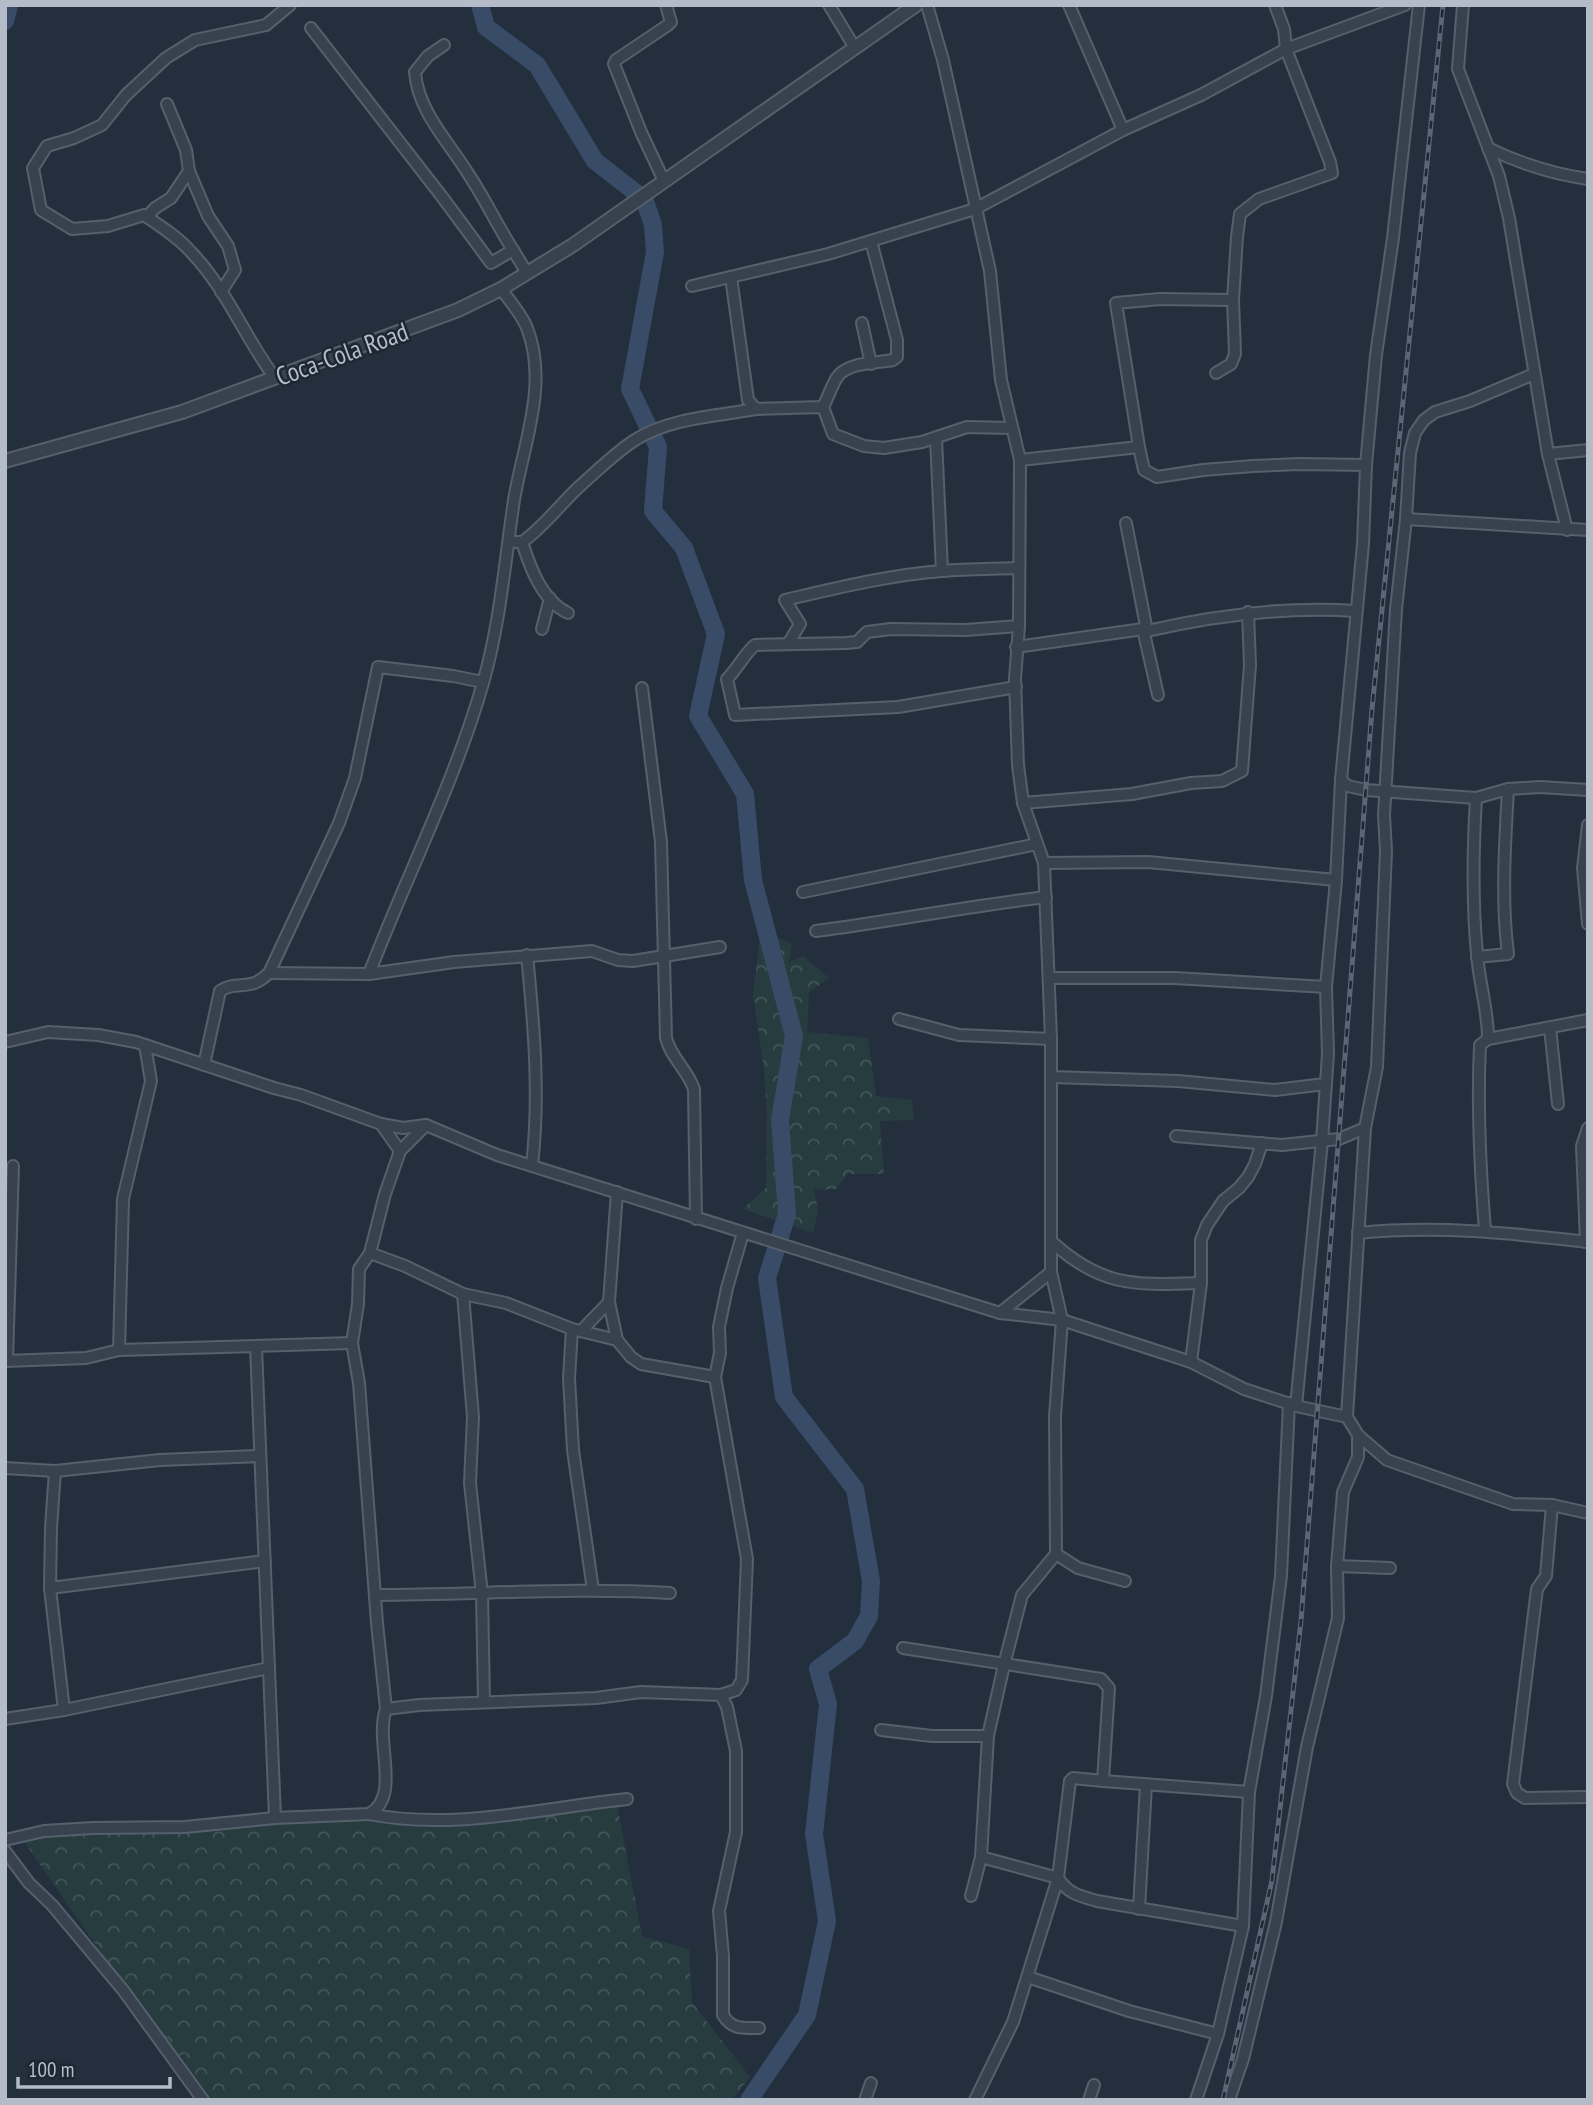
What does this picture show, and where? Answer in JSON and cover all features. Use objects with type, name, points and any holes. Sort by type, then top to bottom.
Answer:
[{"type":"street","points":[[275,379],[221,292],[191,252],[144,215],[108,226],[72,229],[41,210],[33,168],[47,146],[74,138],[102,125],[126,95],[166,58],[195,40],[265,25],[290,5]]},
{"type":"street","points":[[664,181],[614,64],[616,60],[668,26],[671,22],[666,5]]},
{"type":"street","points":[[828,5],[855,48]]},
{"type":"street","name":"Coca-Cola Road","points":[[5,461],[183,412],[458,310],[501,289],[573,245],[915,5]]},
{"type":"street","points":[[927,5],[943,60],[990,271],[1001,380],[1020,460],[1019,626],[1016,647],[1018,765],[1023,803],[1044,863],[1051,1039],[1051,1272],[1062,1320],[1055,1416],[1056,1555],[1022,1595],[1004,1665],[988,1736],[981,1857],[971,1896]]},
{"type":"street","points":[[1069,5],[1124,130]]},
{"type":"street","points":[[1216,373],[1231,364],[1235,354],[1233,300],[1240,214],[1259,200],[1332,173],[1286,49],[1284,29],[1275,5]]},
{"type":"street","points":[[692,286],[828,254],[975,209],[1286,49],[1405,5]]},
{"type":"street","points":[[1196,2100],[1218,2034],[1243,1926],[1249,1792],[1266,1696],[1281,1576],[1292,1405],[1322,1141],[1328,1054],[1326,987],[1336,880],[1341,780],[1363,544],[1366,465],[1376,355],[1396,211],[1419,5]]},
{"type":"street","points":[[1463,5],[1458,69],[1499,176],[1509,218],[1548,454],[1567,530]]},
{"type":"street","points":[[311,28],[491,264],[513,250]]},
{"type":"street","points":[[444,45],[428,56],[415,72],[416,89],[427,113],[471,177],[527,273]]},
{"type":"street","points":[[167,104],[186,150],[189,171],[208,216],[228,246],[235,270],[221,292]]},
{"type":"street","points":[[1488,148],[1517,163],[1558,175],[1588,180]]},
{"type":"street","points":[[1499,176],[1517,163]]},
{"type":"street","points":[[147,217],[171,198],[189,171]]},
{"type":"street","points":[[871,241],[898,350],[897,357],[856,366],[837,377],[823,407],[833,434],[864,446],[884,448],[936,438],[967,427],[1012,428]]},
{"type":"street","points":[[731,276],[748,400],[756,409]]},
{"type":"street","points":[[369,974],[462,748],[495,633],[536,379],[533,348],[527,326],[501,289]]},
{"type":"street","points":[[1233,300],[1160,299],[1116,303],[1144,470],[1157,477],[1253,466],[1366,465]]},
{"type":"street","points":[[862,323],[871,363]]},
{"type":"street","points":[[1534,374],[1470,401],[1435,412],[1424,420],[1415,433],[1410,453],[1396,609],[1384,815],[1386,851],[1377,1067],[1365,1128],[1347,1417],[1358,1435],[1387,1460],[1513,1504],[1552,1505],[1588,1513]]},
{"type":"street","points":[[509,542],[522,542],[533,534],[555,509],[589,478],[635,440],[656,430],[685,421],[756,409],[823,407]]},
{"type":"street","points":[[936,438],[943,571]]},
{"type":"street","points":[[1020,460],[1139,447]]},
{"type":"street","points":[[1548,454],[1588,450]]},
{"type":"street","points":[[1406,519],[1588,530]]},
{"type":"street","points":[[1126,523],[1158,695]]},
{"type":"street","points":[[522,542],[530,566],[550,598],[561,610],[568,613]]},
{"type":"street","points":[[788,644],[800,624],[785,600],[857,583],[943,571],[1018,568]]},
{"type":"street","points":[[542,629],[550,598]]},
{"type":"street","points":[[1016,647],[1145,630],[1248,612],[1312,608],[1356,611]]},
{"type":"street","points":[[1023,803],[1132,794],[1191,783],[1222,781],[1242,771],[1250,665],[1248,612]]},
{"type":"street","points":[[1016,687],[898,707],[735,715],[727,679],[744,661],[747,651],[755,645],[857,642],[867,632],[891,629],[966,630],[1019,626]]},
{"type":"street","points":[[204,1065],[220,992],[233,985],[256,985],[269,973],[339,823],[355,778],[378,667],[483,682]]},
{"type":"street","points":[[642,688],[661,842],[666,1038],[669,1052],[685,1071],[694,1089],[696,1219]]},
{"type":"street","points":[[1341,780],[1348,786],[1357,788],[1476,798],[1508,789],[1540,787],[1588,790]]},
{"type":"street","points":[[1477,957],[1508,954],[1504,867],[1508,789]]},
{"type":"street","points":[[1476,798],[1474,862],[1477,957],[1488,1039]]},
{"type":"street","points":[[1588,825],[1583,869],[1588,924]]},
{"type":"street","points":[[803,892],[1037,844]]},
{"type":"street","points":[[1044,863],[1148,862],[1336,880]]},
{"type":"street","points":[[816,931],[915,918],[963,907],[1046,897]]},
{"type":"street","points":[[269,973],[369,974],[527,955],[592,951],[618,960],[633,961],[720,947]]},
{"type":"street","points":[[527,955],[535,1034],[537,1125],[532,1166]]},
{"type":"street","points":[[1049,978],[1175,978],[1326,987]]},
{"type":"street","points":[[899,1019],[959,1035],[1051,1039]]},
{"type":"street","points":[[1485,1230],[1478,1135],[1480,1045],[1488,1039],[1588,1020]]},
{"type":"street","points":[[1550,1028],[1558,1104]]},
{"type":"street","points":[[5,1042],[48,1032],[98,1035],[145,1045],[301,1095],[381,1124],[403,1128],[426,1125],[497,1155],[1000,1313],[1062,1320],[1191,1362],[1244,1389],[1292,1405],[1347,1417]]},
{"type":"street","points":[[119,1350],[123,1199],[151,1081],[145,1045]]},
{"type":"street","points":[[1051,1077],[1178,1081],[1275,1090],[1325,1084]]},
{"type":"street","points":[[381,1124],[400,1151]]},
{"type":"street","points":[[369,1815],[383,1802],[386,1791],[381,1734],[386,1709],[362,1409],[352,1343],[358,1304],[359,1269],[370,1253],[385,1194],[400,1151],[426,1125]]},
{"type":"street","points":[[1175,1136],[1282,1145],[1339,1139],[1365,1128]]},
{"type":"street","points":[[1357,1233],[1406,1228],[1485,1230],[1587,1242],[1582,1146],[1588,1128]]},
{"type":"street","points":[[1191,1362],[1201,1283],[1201,1240],[1207,1225],[1223,1201],[1248,1177],[1262,1143]]},
{"type":"street","points":[[13,1166],[6,1361],[86,1358],[119,1350],[352,1343]]},
{"type":"street","points":[[617,1192],[609,1302],[617,1340],[631,1357],[641,1364],[715,1377]]},
{"type":"street","points":[[386,1709],[596,1698],[641,1692],[721,1695],[736,1689],[742,1681],[747,1559],[715,1377],[720,1353],[719,1327],[743,1233]]},
{"type":"street","points":[[1051,1241],[1073,1261],[1099,1275],[1146,1284],[1201,1283]]},
{"type":"street","points":[[370,1253],[405,1266],[463,1294],[506,1303],[577,1330],[617,1340]]},
{"type":"street","points":[[1000,1313],[1051,1272]]},
{"type":"street","points":[[463,1294],[472,1417],[470,1483],[482,1594],[484,1702]]},
{"type":"street","points":[[593,1590],[581,1512],[569,1378],[577,1330],[609,1302]]},
{"type":"street","points":[[256,1347],[275,1818]]},
{"type":"street","points":[[1229,2100],[1243,2059],[1276,1922],[1307,1747],[1338,1618],[1337,1566],[1343,1492],[1358,1457],[1358,1435]]},
{"type":"street","points":[[5,1468],[55,1471],[160,1460],[259,1456]]},
{"type":"street","points":[[55,1471],[50,1588],[64,1710]]},
{"type":"street","points":[[1552,1505],[1546,1576],[1537,1589],[1513,1784],[1517,1793],[1525,1798],[1588,1797]]},
{"type":"street","points":[[1056,1555],[1078,1568],[1125,1581]]},
{"type":"street","points":[[50,1588],[265,1561]]},
{"type":"street","points":[[1337,1566],[1390,1568]]},
{"type":"street","points":[[375,1595],[593,1590],[670,1592]]},
{"type":"street","points":[[903,1648],[1101,1679],[1109,1688],[1103,1781]]},
{"type":"street","points":[[5,1718],[64,1710],[269,1668]]},
{"type":"street","points":[[721,1695],[727,1707],[736,1751],[736,1832],[719,1911],[723,1956],[723,2015],[727,2022],[736,2028],[759,2028]]},
{"type":"street","points":[[881,1730],[932,1735],[988,1736]]},
{"type":"street","points":[[975,2100],[1013,2022],[1058,1878],[1070,1781],[1073,1778],[1249,1792]]},
{"type":"street","points":[[1139,1909],[1146,1785]]},
{"type":"street","points":[[5,1840],[44,1831],[185,1826],[275,1818],[369,1815],[392,1819],[456,1820],[627,1799]]},
{"type":"street","points":[[5,1851],[29,1883],[52,1905],[123,1990],[203,2100]]},
{"type":"street","points":[[981,1857],[1058,1878],[1065,1889],[1073,1894],[1139,1909],[1243,1926]]},
{"type":"street","points":[[1027,1977],[1129,2011],[1218,2034]]},
{"type":"street","points":[[865,2100],[871,2082]]},
{"type":"street","points":[[1089,2100],[1094,2085]]},
{"type":"green space","points":[[761,931],[792,944],[789,962],[803,956],[829,978],[809,992],[807,1032],[868,1038],[876,1096],[912,1100],[914,1120],[880,1121],[884,1174],[848,1174],[836,1189],[814,1190],[818,1210],[813,1233],[743,1209],[766,1188],[767,1112],[753,994]]},
{"type":"green space","points":[[616,1800],[642,1936],[689,1949],[692,2002],[750,2077],[732,2100],[203,2100],[21,1837],[369,1815],[508,1822]]},
{"type":"waterway","points":[[5,21],[9,5]]},
{"type":"waterway","points":[[480,5],[486,27],[537,65],[595,161],[644,199],[653,225],[655,252],[630,389],[658,447],[653,511],[684,548],[716,634],[698,716],[745,794],[753,880],[794,1036],[780,1120],[787,1214],[767,1278],[784,1397],[855,1489],[871,1581],[869,1616],[855,1641],[818,1669],[828,1704],[814,1834],[827,1921],[807,2015],[749,2100]]},
{"type":"railway","points":[[1223,2100],[1272,1880],[1301,1621],[1372,709],[1443,5]]}]
